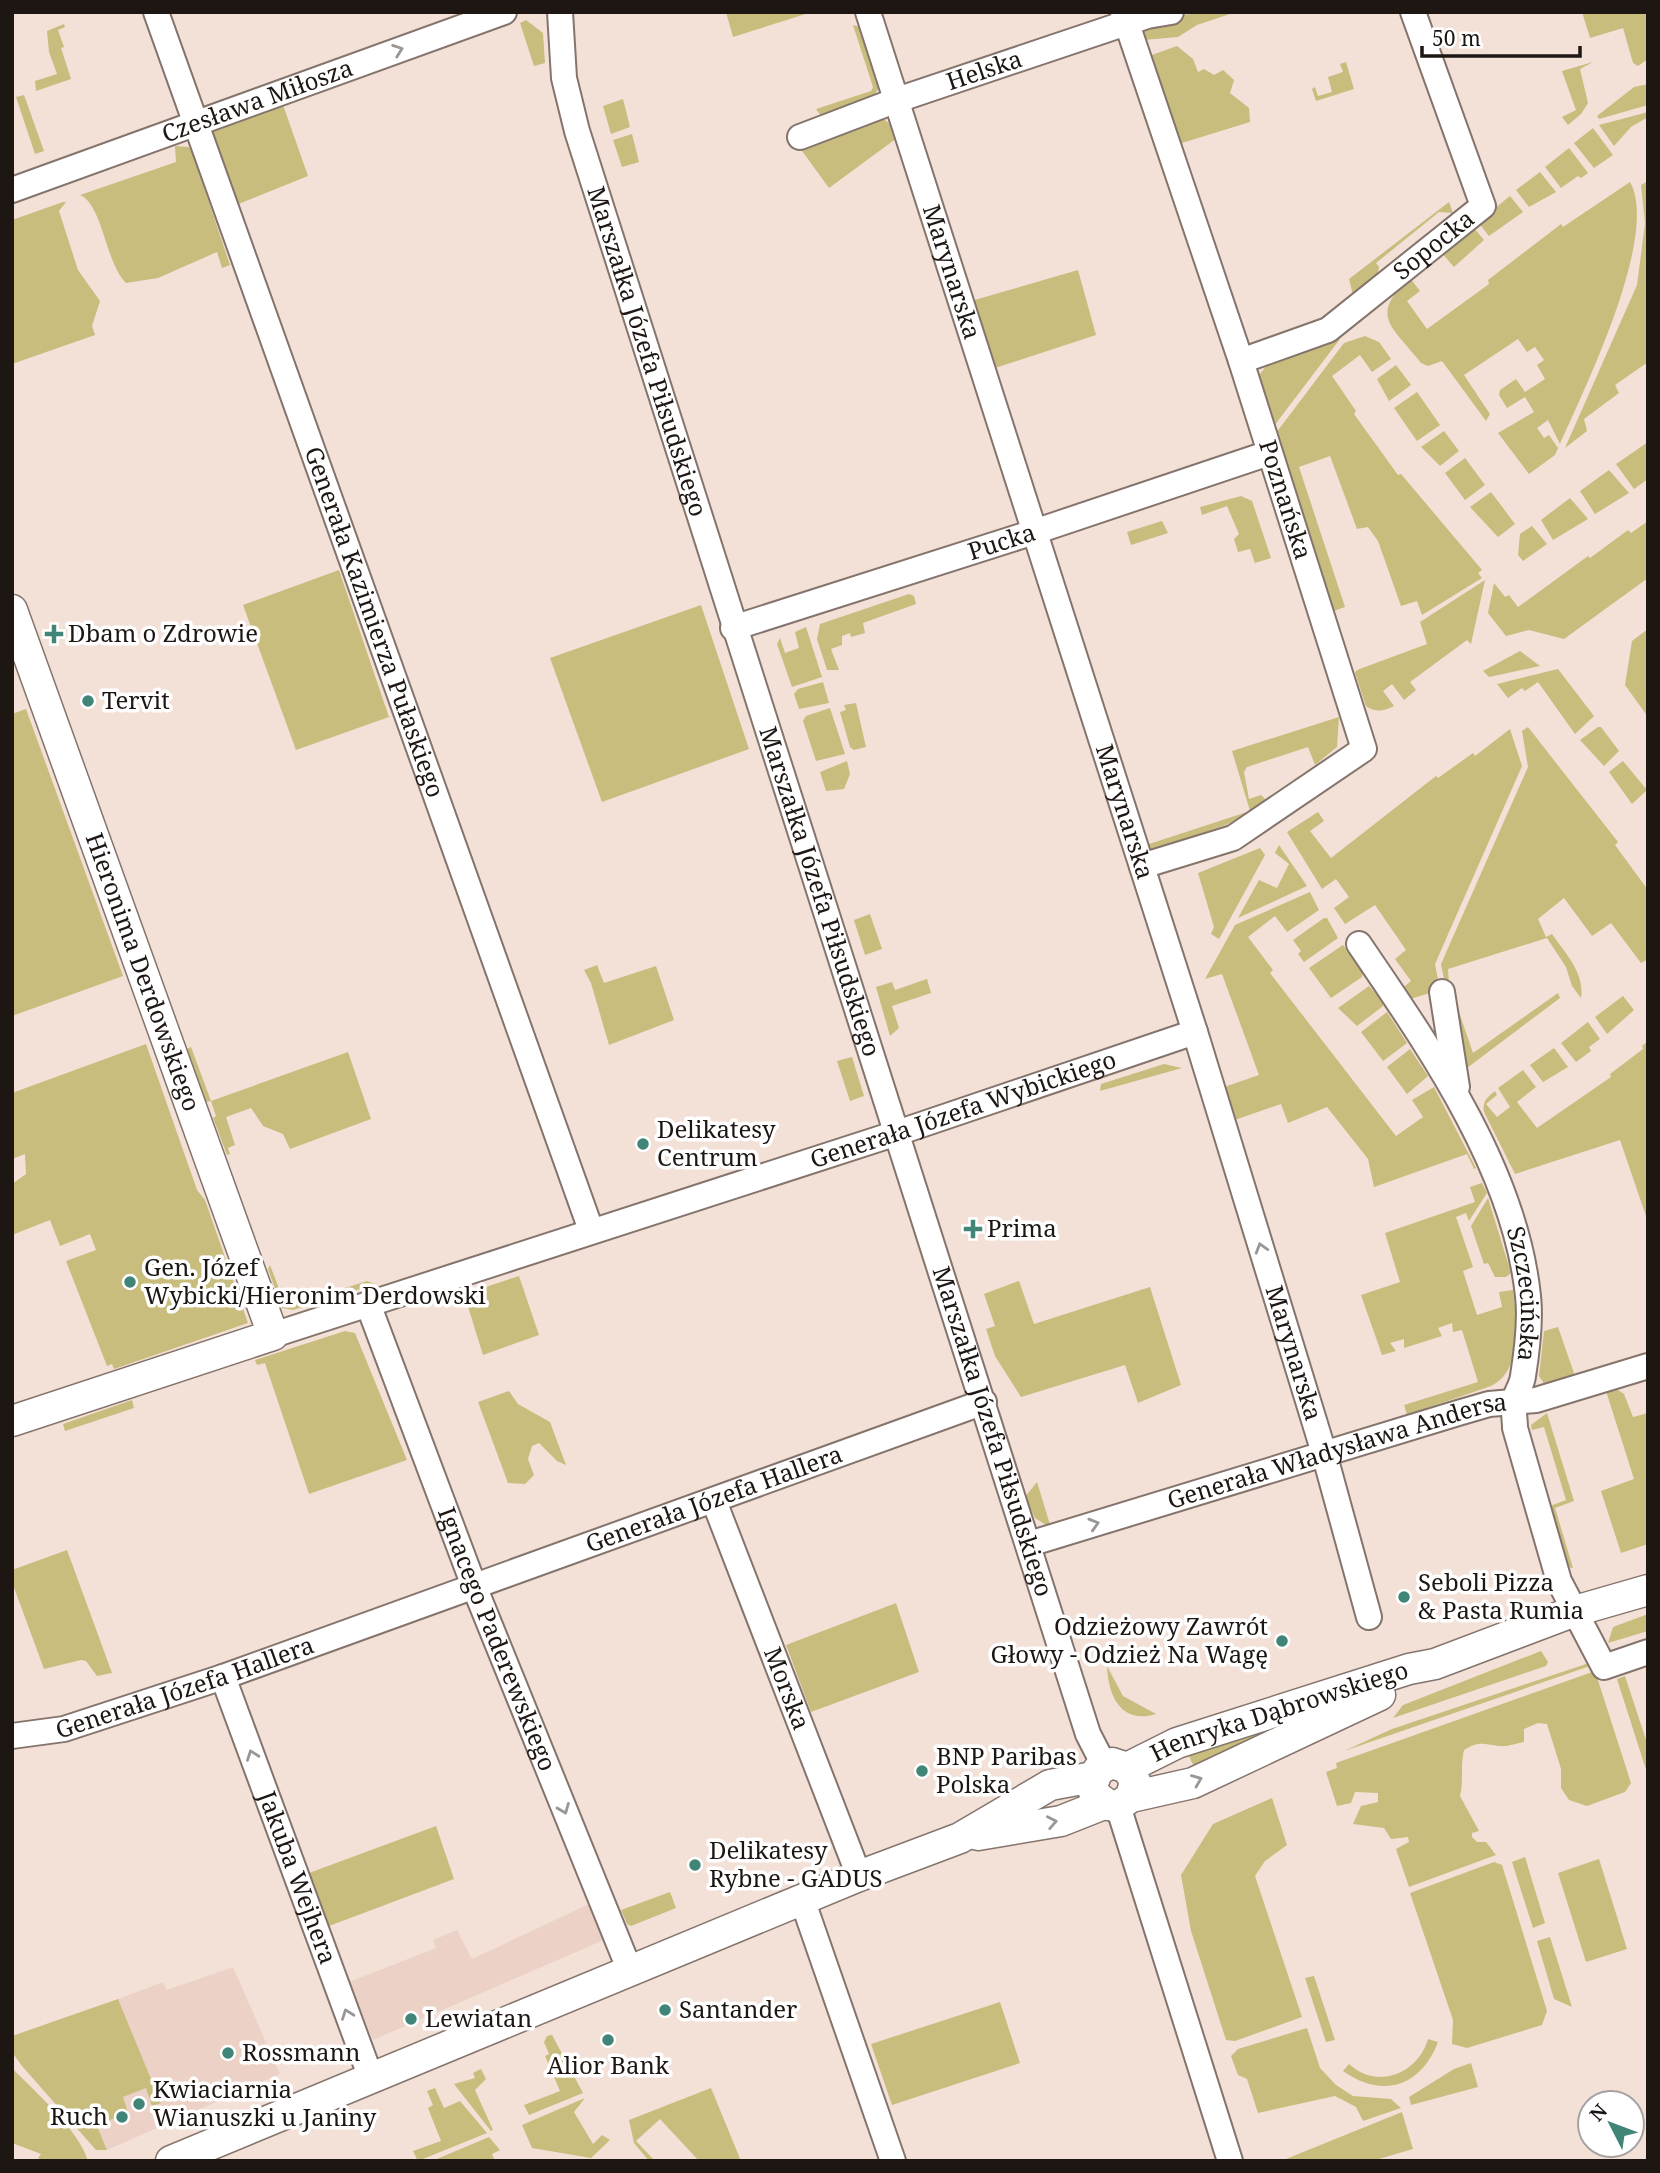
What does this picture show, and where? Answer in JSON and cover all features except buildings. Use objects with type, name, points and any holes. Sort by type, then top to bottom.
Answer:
[{"type":"street","name":"Generała Kazimierza Pułaskiego","points":[[156,12],[591,1230]]},
{"type":"street","name":"Czesława Miłosza","points":[[12,190],[504,12]]},
{"type":"street","name":"Marszałka Józefa Piłsudskiego","points":[[560,12],[564,78],[578,131],[733,628],[984,1402],[1088,1734],[1113,1786],[1230,2161]]},
{"type":"street","name":"Marynarska","points":[[868,12],[1195,1032],[1324,1453],[1369,1617]]},
{"type":"street","name":"Helska","points":[[800,137],[1125,18],[1171,12]]},
{"type":"street","name":"Sopocka","points":[[1241,361],[1328,330],[1483,206],[1413,12]]},
{"type":"street","name":"Poznańska","points":[[1125,18],[1241,361],[1364,749],[1233,838],[1142,866]]},
{"type":"street","name":"Pucka","points":[[733,628],[1034,533],[1269,453]]},
{"type":"street","name":"Hieronima Derdowskiego","points":[[12,610],[273,1335]]},
{"type":"street","name":"Szczecińska","points":[[1359,944],[1460,1101],[1507,1208],[1521,1253],[1529,1323],[1523,1379],[1514,1403],[1515,1428],[1559,1581],[1604,1667],[1648,1652]]},
{"type":"street","name":"Szczecińska","points":[[1442,992],[1460,1101]]},
{"type":"street","name":"Generała Józefa Wybickiego","points":[[12,1421],[591,1230],[897,1133],[1195,1032]]},
{"type":"street","name":"Ignacego Paderewskiego","points":[[368,1304],[474,1587],[630,1971]]},
{"type":"street","name":"Generała Władysława Andersa","points":[[1029,1544],[1468,1410],[1536,1400],[1648,1366]]},
{"type":"street","name":"Generała Józefa Hallera","points":[[12,1736],[64,1728],[223,1677],[984,1402]]},
{"type":"street","name":"Generała Józefa Hallera","points":[[474,1587],[984,1402]]},
{"type":"street","name":"Morska","points":[[714,1501],[859,1876]]},
{"type":"street","name":"Henryka Dąbrowskiego","points":[[1113,1786],[1177,1743],[1409,1669],[1435,1664],[1575,1611],[1648,1590]]},
{"type":"street","name":"Henryka Dąbrowskiego","points":[[170,2161],[802,1899],[960,1838],[1051,1785],[1193,1783],[1412,1680],[1435,1664]]},
{"type":"street","name":"Jakuba Wejhera","points":[[223,1677],[371,2078]]},
{"type":"street","points":[[802,1899],[893,2161]]},
{"type":"shaded area","points":[[726,12],[812,12],[733,37]]},
{"type":"shaded area","points":[[1236,12],[1197,25],[1178,37],[1144,40],[1140,27],[1161,17]]},
{"type":"shaded area","points":[[1582,12],[1648,12],[1648,59],[1638,66],[1633,63],[1623,28],[1590,38]]},
{"type":"shaded area","points":[[526,20],[543,33],[545,63],[534,66],[520,23]]},
{"type":"shaded area","points":[[64,24],[65,27],[58,30],[71,79],[36,91],[35,81],[57,74],[49,52],[47,31]]},
{"type":"shaded area","points":[[853,25],[860,27],[880,86],[874,96],[823,119],[816,109],[871,91],[873,87]]},
{"type":"shaded area","points":[[1177,46],[1193,59],[1198,72],[1204,69],[1214,75],[1223,70],[1234,80],[1230,93],[1249,108],[1250,122],[1182,143],[1185,156],[1182,155],[1149,56]]},
{"type":"shaded area","points":[[1346,62],[1354,89],[1316,101],[1312,89],[1315,87],[1318,96],[1332,92],[1328,77],[1343,72],[1340,64]]},
{"type":"shaded area","points":[[1593,62],[1580,69],[1588,103],[1581,114],[1568,125],[1562,117],[1576,110],[1562,71]]},
{"type":"shaded area","points":[[1648,84],[1648,105],[1599,119],[1597,116],[1634,87]]},
{"type":"shaded area","points":[[24,95],[44,151],[35,154],[16,97]]},
{"type":"shaded area","points":[[623,99],[630,127],[611,134],[603,106]]},
{"type":"shaded area","points":[[283,105],[308,176],[236,205],[212,136],[215,129]]},
{"type":"shaded area","points":[[1648,112],[1648,117],[1631,127],[1614,146],[1599,125]]},
{"type":"shaded area","points":[[880,116],[891,125],[897,138],[829,188],[797,144]]},
{"type":"shaded area","points":[[1593,128],[1613,155],[1594,168],[1574,143]]},
{"type":"shaded area","points":[[632,134],[639,162],[622,167],[613,140]]},
{"type":"shaded area","points":[[175,146],[189,147],[192,152],[230,265],[222,268],[217,252],[158,278],[126,283],[113,262],[94,210],[80,195],[176,162]]},
{"type":"shaded area","points":[[1569,148],[1588,173],[1581,178],[1578,176],[1561,188],[1545,167]]},
{"type":"shaded area","points":[[1540,172],[1556,192],[1529,207],[1516,190]]},
{"type":"shaded area","points":[[1648,181],[1648,362],[1615,385],[1619,393],[1584,419],[1587,431],[1565,448],[1637,285],[1645,223],[1641,185]]},
{"type":"shaded area","points":[[1630,182],[1637,206],[1635,238],[1615,313],[1560,444],[1548,420],[1537,428],[1544,438],[1549,435],[1558,448],[1555,455],[1529,474],[1498,433],[1534,412],[1525,397],[1507,408],[1499,395],[1500,390],[1516,379],[1525,392],[1545,379],[1537,365],[1544,360],[1535,347],[1527,352],[1518,339],[1464,375],[1490,414],[1486,421],[1442,361],[1428,366],[1421,363],[1401,339],[1389,321],[1387,312],[1390,302],[1410,278],[1420,291],[1407,301],[1427,329],[1489,284],[1488,280],[1561,224],[1563,227]]},
{"type":"shaded area","points":[[1510,196],[1523,212],[1489,236],[1478,222]]},
{"type":"shaded area","points":[[66,202],[59,211],[78,270],[100,301],[92,326],[95,335],[12,364],[12,220]]},
{"type":"shaded area","points":[[1449,202],[1453,213],[1439,212],[1376,263],[1379,267],[1377,277],[1353,295],[1349,279]]},
{"type":"shaded area","points":[[1473,227],[1484,240],[1454,267],[1441,252]]},
{"type":"shaded area","points":[[1078,270],[1096,335],[986,371],[971,301]]},
{"type":"shaded area","points":[[1365,336],[1379,342],[1391,359],[1372,372],[1360,355],[1332,376],[1356,411],[1354,414],[1398,475],[1401,474],[1482,570],[1478,573],[1482,578],[1422,615],[1417,601],[1401,606],[1378,541],[1368,527],[1357,529],[1330,456],[1299,467],[1345,607],[1334,611],[1276,433],[1344,343]]},
{"type":"shaded area","points":[[1340,339],[1274,426],[1258,377],[1268,363]]},
{"type":"shaded area","points":[[1396,365],[1411,385],[1389,401],[1377,379]]},
{"type":"shaded area","points":[[1417,392],[1440,425],[1417,441],[1394,408]]},
{"type":"shaded area","points":[[1444,431],[1459,451],[1440,466],[1421,447]]},
{"type":"shaded area","points":[[1648,442],[1648,479],[1634,489],[1616,464]]},
{"type":"shaded area","points":[[1465,458],[1485,485],[1465,500],[1445,473]]},
{"type":"shaded area","points":[[1609,470],[1629,493],[1595,514],[1580,491]]},
{"type":"shaded area","points":[[1491,492],[1515,524],[1498,537],[1470,507]]},
{"type":"shaded area","points":[[1241,496],[1252,501],[1271,558],[1255,563],[1250,549],[1238,552],[1234,539],[1239,534],[1227,506],[1202,515],[1200,507]]},
{"type":"shaded area","points":[[1570,498],[1588,519],[1553,540],[1541,520]]},
{"type":"shaded area","points":[[1162,521],[1168,533],[1131,545],[1127,532]]},
{"type":"shaded area","points":[[1648,521],[1648,578],[1564,639],[1529,630],[1506,636],[1488,613],[1494,583],[1505,597],[1509,595],[1518,607],[1588,556],[1590,558],[1628,530],[1631,533]]},
{"type":"shaded area","points":[[1532,526],[1547,544],[1523,561],[1518,555],[1520,534]]},
{"type":"shaded area","points":[[339,570],[389,717],[296,750],[243,605]]},
{"type":"shaded area","points":[[1485,580],[1471,644],[1467,640],[1410,682],[1416,690],[1404,700],[1392,684],[1383,691],[1394,706],[1373,710],[1366,706],[1355,673],[1357,670],[1427,644],[1420,622]]},
{"type":"shaded area","points":[[909,594],[914,596],[916,604],[863,623],[865,633],[851,637],[850,633],[842,636],[842,645],[831,649],[839,670],[827,670],[817,639],[820,624]]},
{"type":"shaded area","points":[[701,605],[749,749],[602,802],[550,658]]},
{"type":"shaded area","points":[[806,627],[822,677],[792,687],[777,644],[780,638],[785,653],[799,648],[795,632]]},
{"type":"shaded area","points":[[1648,629],[1648,717],[1625,685],[1632,641]]},
{"type":"shaded area","points":[[1520,651],[1540,666],[1489,677],[1483,671]]},
{"type":"shaded area","points":[[1558,669],[1594,716],[1575,734],[1538,682],[1525,691],[1522,688],[1508,698],[1497,684]]},
{"type":"shaded area","points":[[823,682],[829,703],[799,709],[794,694],[798,689]]},
{"type":"shaded area","points":[[856,703],[866,747],[854,750],[850,747],[840,712],[846,710],[844,705]]},
{"type":"shaded area","points":[[830,708],[845,754],[816,761],[803,721],[806,716]]},
{"type":"shaded area","points":[[26,709],[123,976],[12,1016],[12,714]]},
{"type":"shaded area","points":[[1339,717],[1337,747],[1315,765],[1308,747],[1247,767],[1244,772],[1249,799],[1261,795],[1268,802],[1226,825],[1152,850],[1143,846],[1250,811],[1232,751]]},
{"type":"shaded area","points":[[1528,727],[1618,842],[1615,845],[1648,890],[1648,959],[1641,963],[1611,923],[1592,936],[1564,898],[1538,919],[1546,937],[1552,934],[1573,964],[1580,980],[1581,998],[1572,986],[1566,967],[1547,938],[1448,969],[1449,984],[1446,989],[1441,964],[1528,767],[1522,731]]},
{"type":"shaded area","points":[[1601,727],[1619,751],[1604,766],[1580,740]]},
{"type":"shaded area","points":[[1510,729],[1522,766],[1435,964],[1440,990],[1407,1000],[1400,990],[1411,981],[1395,959],[1406,950],[1375,905],[1345,924],[1334,908],[1349,897],[1336,879],[1322,889],[1287,832],[1318,812],[1324,821],[1310,831],[1331,858],[1436,776],[1438,778],[1473,753],[1475,756]]},
{"type":"shaded area","points":[[847,761],[850,774],[844,789],[826,791],[820,772]]},
{"type":"shaded area","points":[[1623,761],[1647,790],[1632,804],[1609,772]]},
{"type":"shaded area","points":[[1279,845],[1307,886],[1238,918],[1259,880],[1277,888],[1289,864],[1275,853]]},
{"type":"shaded area","points":[[1260,848],[1265,855],[1219,939],[1211,934],[1214,927],[1198,873]]},
{"type":"shaded area","points":[[1310,892],[1319,910],[1287,932],[1275,916],[1248,937],[1273,970],[1270,973],[1396,1136],[1423,1117],[1412,1100],[1434,1087],[1476,1168],[1474,1169],[1467,1154],[1374,1187],[1368,1159],[1327,1107],[1288,1123],[1281,1104],[1232,1121],[1223,1091],[1227,1086],[1259,1075],[1222,974],[1205,979],[1235,925]]},
{"type":"shaded area","points":[[870,914],[882,949],[865,955],[854,920]]},
{"type":"shaded area","points":[[1327,918],[1338,938],[1304,962],[1298,954],[1301,951],[1293,940]]},
{"type":"shaded area","points":[[1343,945],[1363,972],[1362,977],[1331,998],[1309,968]]},
{"type":"shaded area","points":[[597,965],[604,983],[656,966],[674,1020],[609,1045],[591,983],[584,970]]},
{"type":"shaded area","points":[[927,979],[931,993],[892,1006],[899,1028],[890,1036],[876,987],[892,982],[895,990]]},
{"type":"shaded area","points":[[1369,986],[1383,1002],[1383,1006],[1357,1026],[1338,1008]]},
{"type":"shaded area","points":[[1558,993],[1560,998],[1467,1068],[1454,997],[1473,1053]]},
{"type":"shaded area","points":[[1623,996],[1634,1010],[1607,1034],[1595,1017]]},
{"type":"shaded area","points":[[1387,1012],[1407,1043],[1383,1061],[1361,1032]]},
{"type":"shaded area","points":[[1588,1022],[1600,1039],[1589,1047],[1591,1051],[1576,1062],[1561,1043]]},
{"type":"shaded area","points":[[1648,1041],[1648,1222],[1620,1140],[1515,1174],[1484,1112],[1484,1103],[1490,1095],[1495,1091],[1497,1095],[1486,1104],[1497,1117],[1510,1107],[1498,1088],[1523,1070],[1536,1087],[1517,1102],[1537,1128],[1611,1077],[1610,1074],[1643,1049],[1642,1046]]},
{"type":"shaded area","points":[[146,1044],[197,1190],[205,1200],[248,1323],[114,1369],[112,1364],[107,1366],[66,1261],[96,1250],[90,1234],[60,1246],[50,1220],[12,1235],[12,1184],[26,1174],[25,1154],[12,1159],[12,1093]]},
{"type":"shaded area","points":[[191,1047],[211,1101],[206,1102],[187,1049]]},
{"type":"shaded area","points":[[1554,1048],[1568,1067],[1543,1082],[1530,1065]]},
{"type":"shaded area","points":[[1410,1049],[1428,1076],[1407,1094],[1387,1067]]},
{"type":"shaded area","points":[[348,1052],[371,1119],[290,1149],[283,1134],[263,1126],[251,1108],[226,1117],[235,1145],[228,1148],[230,1154],[227,1155],[213,1118],[216,1116],[211,1101]]},
{"type":"shaded area","points":[[852,1057],[864,1096],[850,1101],[837,1061]]},
{"type":"shaded area","points":[[1164,1064],[1182,1068],[1100,1091],[1101,1084]]},
{"type":"shaded area","points":[[1482,1183],[1487,1193],[1469,1221],[1466,1213],[1456,1217],[1473,1267],[1463,1271],[1477,1315],[1502,1307],[1499,1292],[1513,1290],[1516,1344],[1513,1357],[1501,1379],[1491,1386],[1407,1415],[1404,1405],[1478,1382],[1462,1330],[1453,1332],[1452,1323],[1438,1328],[1442,1336],[1404,1348],[1404,1339],[1390,1343],[1396,1351],[1382,1355],[1361,1295],[1400,1282],[1385,1233],[1475,1202],[1470,1187]]},
{"type":"shaded area","points":[[1488,1198],[1511,1273],[1506,1277],[1495,1277],[1488,1263],[1484,1264],[1471,1226]]},
{"type":"shaded area","points":[[270,1265],[286,1307],[367,1281],[376,1284],[293,1310],[282,1308],[268,1269]]},
{"type":"shaded area","points":[[519,1276],[539,1335],[483,1355],[464,1294]]},
{"type":"shaded area","points":[[1019,1281],[1034,1324],[1150,1287],[1181,1385],[1138,1403],[1125,1365],[1021,1397],[995,1356],[986,1329],[995,1326],[984,1294]]},
{"type":"shaded area","points":[[1558,1327],[1576,1379],[1545,1385],[1539,1376],[1544,1331]]},
{"type":"shaded area","points":[[345,1331],[355,1333],[407,1460],[309,1494],[265,1363],[257,1365],[255,1360]]},
{"type":"shaded area","points":[[1615,1388],[1624,1394],[1633,1417],[1648,1413],[1648,1544],[1621,1553],[1601,1491],[1634,1479],[1606,1391]]},
{"type":"shaded area","points":[[509,1391],[518,1404],[550,1422],[566,1465],[557,1461],[539,1443],[532,1446],[528,1459],[534,1475],[525,1484],[508,1483],[478,1402]]},
{"type":"shaded area","points":[[132,1400],[134,1408],[65,1431],[63,1424]]},
{"type":"shaded area","points":[[1547,1413],[1574,1501],[1555,1508],[1573,1568],[1568,1567],[1550,1506],[1566,1500],[1544,1427],[1532,1430],[1531,1425]]},
{"type":"shaded area","points":[[1037,1482],[1051,1528],[1035,1518],[1025,1497]]},
{"type":"shaded area","points":[[67,1550],[112,1673],[97,1676],[86,1661],[81,1660],[44,1669],[12,1582],[12,1570]]},
{"type":"shaded area","points":[[896,1603],[919,1672],[811,1712],[786,1645]]},
{"type":"shaded area","points":[[1648,1614],[1648,1631],[1608,1643],[1613,1627]]},
{"type":"shaded area","points":[[1541,1651],[1548,1662],[1546,1666],[1393,1718],[1403,1705]]},
{"type":"shaded area","points":[[1592,1662],[1593,1665],[1344,1751],[1392,1729]]},
{"type":"shaded area","points":[[1107,1666],[1123,1696],[1156,1714],[1133,1715],[1118,1705],[1110,1687]]},
{"type":"shaded area","points":[[1595,1671],[1631,1783],[1625,1792],[1587,1806],[1569,1800],[1561,1788],[1561,1769],[1547,1724],[1538,1723],[1524,1729],[1524,1742],[1506,1746],[1474,1745],[1464,1750],[1460,1796],[1479,1831],[1472,1833],[1472,1837],[1477,1842],[1486,1842],[1496,1855],[1409,1887],[1396,1849],[1409,1842],[1408,1837],[1391,1839],[1384,1828],[1353,1824],[1361,1806],[1378,1802],[1378,1793],[1355,1792],[1351,1803],[1337,1806],[1326,1772],[1337,1768],[1336,1763]]},
{"type":"shaded area","points":[[1625,1676],[1648,1746],[1648,1776],[1617,1679]]},
{"type":"shaded area","points":[[1330,1703],[1195,1769],[1188,1754]]},
{"type":"shaded area","points":[[1272,1798],[1287,1845],[1265,1861],[1255,1876],[1302,2017],[1235,2041],[1226,2040],[1191,1931],[1181,1875],[1213,1824]]},
{"type":"shaded area","points":[[436,1826],[454,1879],[329,1926],[309,1873]]},
{"type":"shaded area","points":[[1525,1857],[1545,1923],[1533,1928],[1512,1862]]},
{"type":"shaded area","points":[[1599,1859],[1627,1949],[1586,1962],[1558,1873]]},
{"type":"shaded area","points":[[1494,1862],[1502,1865],[1547,2011],[1542,2025],[1467,2048],[1452,2044],[1453,2020],[1410,1893]]},
{"type":"shaded area","points":[[670,1892],[676,1908],[631,1926],[627,1924],[621,1910]]},
{"type":"shaded area","points":[[589,1904],[604,1940],[373,2040],[349,1982],[436,1948],[433,1940],[457,1930],[472,1959]]},
{"type":"shaded area","points":[[1550,1937],[1572,2007],[1554,1999],[1537,1941]]},
{"type":"shaded area","points":[[233,1967],[280,2074],[107,2150],[97,2126],[128,2112],[122,2097],[153,2084],[118,1999],[163,1982],[167,1990]]},
{"type":"shaded area","points":[[1314,1976],[1335,2040],[1326,2042],[1305,1978]]},
{"type":"shaded area","points":[[118,1999],[161,2103],[152,2106],[146,2088],[123,2097],[128,2112],[97,2126],[107,2150],[96,2150],[22,2066],[12,2052],[12,2036]]},
{"type":"shaded area","points":[[1000,2002],[1020,2063],[892,2105],[871,2044]]},
{"type":"shaded area","points":[[1307,2028],[1320,2068],[1336,2085],[1353,2096],[1391,2099],[1401,2108],[1363,2121],[1356,2107],[1335,2096],[1258,2113],[1247,2079],[1238,2075],[1231,2056],[1238,2049]]},
{"type":"shaded area","points":[[552,2035],[583,2093],[529,2115],[524,2105],[560,2091],[545,2056],[549,2054],[544,2042],[547,2036]]},
{"type":"shaded area","points":[[1428,2039],[1438,2042],[1431,2057],[1411,2078],[1399,2084],[1372,2085],[1343,2071],[1349,2064],[1372,2076],[1395,2074],[1415,2061]]},
{"type":"shaded area","points":[[1471,2063],[1478,2087],[1411,2105],[1409,2097],[1454,2069]]},
{"type":"shaded area","points":[[12,2068],[66,2124],[88,2161],[44,2161],[38,2158],[41,2154],[12,2143]]},
{"type":"shaded area","points":[[481,2069],[486,2079],[475,2090],[493,2130],[491,2131],[454,2084],[475,2078],[473,2073]]},
{"type":"shaded area","points":[[435,2088],[444,2108],[460,2101],[487,2133],[418,2161],[413,2151],[441,2141],[428,2108],[433,2105],[427,2091]]},
{"type":"shaded area","points":[[711,2088],[741,2161],[699,2161],[660,2119],[636,2141],[655,2161],[649,2161],[634,2143],[629,2120]]},
{"type":"shaded area","points":[[585,2098],[574,2112],[593,2144],[602,2135],[610,2140],[591,2158],[532,2148],[522,2125]]},
{"type":"shaded area","points":[[1402,2112],[1413,2149],[1372,2161],[1281,2161]]},
{"type":"shaded area","points":[[489,2137],[500,2150],[492,2154],[495,2161],[432,2161]]},
{"type":"place","name":"Dbam o Zdrowie","points":[[54,634]]},
{"type":"place","name":"Tervit","points":[[88,701]]},
{"type":"place","name":"Delikatesy Centrum","points":[[643,1144]]},
{"type":"place","name":"Prima","points":[[973,1229]]},
{"type":"place","name":"Gen. Józef Wybicki/Hieronim Derdowski","points":[[130,1282]]},
{"type":"place","name":"Seboli Pizza & Pasta Rumia","points":[[1404,1597]]},
{"type":"place","name":"Odzieżowy Zawrót Głowy - Odzież Na Wagę","points":[[1282,1641]]},
{"type":"place","name":"BNP Paribas Polska","points":[[922,1771]]},
{"type":"place","name":"Delikatesy Rybne - GADUS","points":[[695,1865]]},
{"type":"place","name":"Santander","points":[[665,2010]]},
{"type":"place","name":"Lewiatan","points":[[411,2019]]},
{"type":"place","name":"Alior Bank","points":[[608,2040]]},
{"type":"place","name":"Rossmann","points":[[228,2053]]},
{"type":"place","name":"Kwiaciarnia Wianuszki u Janiny","points":[[139,2104]]},
{"type":"place","name":"Ruch","points":[[122,2117]]}]
